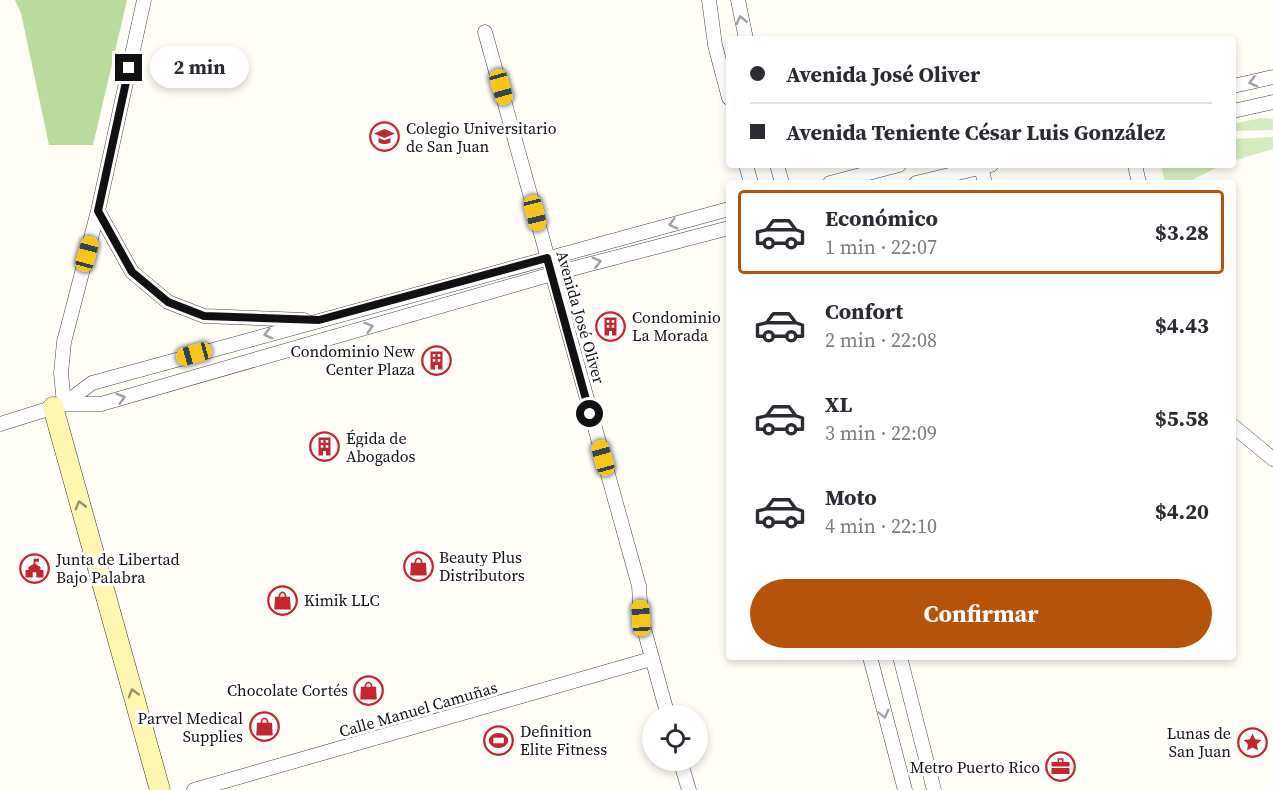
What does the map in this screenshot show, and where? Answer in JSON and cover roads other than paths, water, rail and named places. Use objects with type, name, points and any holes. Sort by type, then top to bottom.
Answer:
[{"type":"street","points":[[144,0],[98,211],[64,342],[58,406],[160,790]]},
{"type":"street","points":[[709,0],[715,45],[725,65]]},
{"type":"street","points":[[738,0],[745,36]]},
{"type":"street","name":"Avenida José Oliver","points":[[485,32],[639,586],[641,618],[665,705]]},
{"type":"street","points":[[1236,85],[1273,77]]},
{"type":"street","points":[[1236,110],[1273,102]]},
{"type":"street","points":[[842,180],[888,168]]},
{"type":"street","points":[[928,180],[978,168]]},
{"type":"street","points":[[58,406],[92,383],[726,210]]},
{"type":"street","points":[[98,211],[132,272],[168,302],[204,316],[319,320]]},
{"type":"street","points":[[0,424],[58,406],[100,404],[552,274],[726,229]]},
{"type":"street","points":[[1236,428],[1273,459]]},
{"type":"street","name":"Calle Manuel Camuñas","points":[[194,790],[651,659]]},
{"type":"street","points":[[871,660],[904,790]]},
{"type":"street","points":[[901,660],[934,790]]},
{"type":"street","points":[[683,771],[689,790]]},
{"type":"place","name":"Colegio Universitario de San Juan","points":[[385,137]]},
{"type":"place","name":"Condominio La Morada","points":[[611,326]]},
{"type":"place","name":"Condominio New Center Plaza","points":[[436,360]]},
{"type":"place","name":"Égida de Abogados","points":[[325,447]]},
{"type":"place","name":"Beauty Plus Distributors","points":[[418,566]]},
{"type":"place","name":"Junta de Libertad Bajo Palabra","points":[[35,568]]},
{"type":"place","name":"Kimik LLC","points":[[283,600]]},
{"type":"place","name":"Chocolate Cortés","points":[[369,690]]},
{"type":"place","name":"Parvel Medical Supplies","points":[[264,727]]},
{"type":"place","name":"Definition Elite Fitness","points":[[499,740]]},
{"type":"place","name":"Lunas de San Juan","points":[[1252,742]]},
{"type":"place","name":"Metro Puerto Rico","points":[[1061,767]]}]
